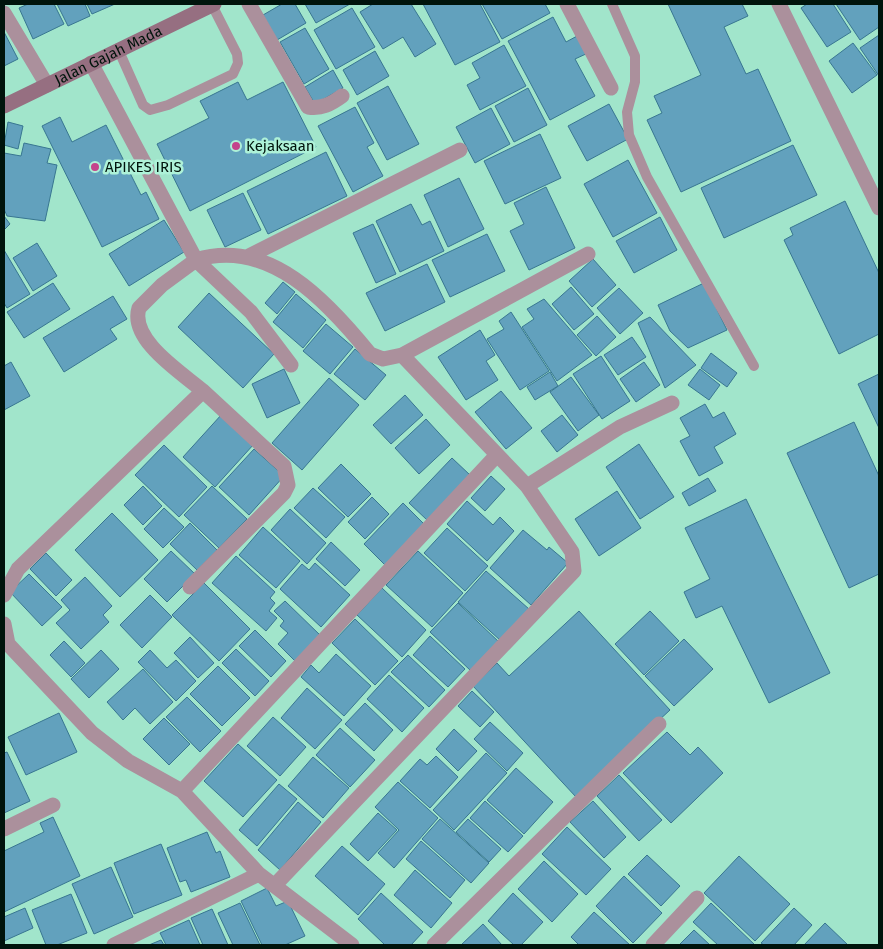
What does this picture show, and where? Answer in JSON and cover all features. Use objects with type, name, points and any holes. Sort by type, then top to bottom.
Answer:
[{"type":"main road","name":"Jalan Gajah Mada","points":[[4,106],[213,4]]},
{"type":"street","points":[[249,4],[308,107],[318,108],[330,105],[342,96]]},
{"type":"street","points":[[567,4],[611,88]]},
{"type":"street","points":[[780,4],[879,208]]},
{"type":"street","points":[[4,13],[47,86]]},
{"type":"street","points":[[90,63],[196,260],[251,312],[291,365]]},
{"type":"street","points":[[249,256],[460,150]]},
{"type":"street","points":[[190,587],[284,494],[288,485],[284,466],[155,350],[143,336],[137,315],[139,308],[148,297],[196,260],[215,254],[249,256],[265,262],[302,283],[370,354],[383,359],[402,355],[588,254]]},
{"type":"street","points":[[276,885],[574,572],[572,552],[527,486],[496,456],[402,355]]},
{"type":"street","points":[[4,595],[18,569],[202,391]]},
{"type":"street","points":[[527,486],[620,426],[672,404]]},
{"type":"street","points":[[182,792],[496,456]]},
{"type":"street","points":[[4,624],[6,645],[103,743],[128,761],[182,792],[259,874],[276,885],[352,945]]},
{"type":"street","points":[[434,945],[659,724]]},
{"type":"street","points":[[4,829],[53,805]]},
{"type":"street","points":[[114,945],[259,874]]},
{"type":"street","points":[[653,945],[697,898]]},
{"type":"lane","points":[[119,51],[142,105],[150,110],[168,105],[234,74],[238,63],[237,54],[213,4]]},
{"type":"lane","points":[[612,4],[635,56],[635,82],[627,112],[629,135],[647,176],[754,366]]},
{"type":"building","points":[[28,4],[54,4],[64,24],[33,39],[19,8]]},
{"type":"building","points":[[57,4],[85,4],[90,16],[68,26]]},
{"type":"building","points":[[87,4],[115,4],[92,14]]},
{"type":"building","points":[[282,4],[295,4],[306,23],[277,40],[263,15]]},
{"type":"building","points":[[305,4],[350,4],[316,23]]},
{"type":"building","points":[[373,4],[411,4],[436,44],[415,57],[403,37],[383,49],[360,12]]},
{"type":"building","points":[[423,4],[480,4],[500,42],[455,65]]},
{"type":"building","points":[[482,4],[545,4],[550,13],[502,39]]},
{"type":"building","points":[[668,4],[742,4],[748,16],[724,27],[746,74],[758,69],[791,141],[681,192],[647,120],[662,113],[654,96],[701,75]]},
{"type":"building","points":[[807,4],[833,4],[851,32],[827,47],[801,8]]},
{"type":"building","points":[[836,4],[879,4],[879,27],[860,40]]},
{"type":"building","points":[[352,8],[375,47],[336,69],[314,30]]},
{"type":"building","points":[[553,17],[566,42],[579,35],[588,53],[575,59],[595,96],[550,120],[508,41]]},
{"type":"building","points":[[305,28],[329,69],[304,84],[280,42]]},
{"type":"building","points":[[4,32],[18,59],[4,66]]},
{"type":"building","points":[[879,35],[879,76],[860,48]]},
{"type":"building","points":[[853,43],[877,75],[852,93],[829,61]]},
{"type":"building","points":[[504,45],[526,86],[480,110],[467,85],[480,78],[472,63]]},
{"type":"building","points":[[375,51],[389,76],[357,95],[343,70]]},
{"type":"building","points":[[333,70],[343,88],[315,104],[305,87]]},
{"type":"building","name":"Kejaksaan","points":[[238,82],[247,100],[283,82],[316,147],[190,211],[157,144],[209,118],[200,101]]},
{"type":"building","points":[[388,86],[419,144],[387,160],[357,103]]},
{"type":"building","points":[[528,88],[547,125],[514,142],[495,106]]},
{"type":"building","points":[[609,104],[628,139],[587,161],[568,126]]},
{"type":"building","points":[[355,107],[374,143],[367,147],[383,176],[353,192],[318,126]]},
{"type":"building","points":[[491,108],[510,144],[475,163],[456,127]]},
{"type":"building","name":"APIKES IRIS","points":[[60,117],[72,142],[106,125],[141,195],[146,192],[159,219],[102,247],[42,126]]},
{"type":"building","points":[[8,122],[23,126],[18,149],[4,145]]},
{"type":"building","points":[[540,134],[561,178],[505,204],[484,161]]},
{"type":"building","points":[[24,143],[51,149],[47,163],[57,165],[45,221],[7,216],[4,209],[4,153],[21,156]]},
{"type":"building","points":[[793,145],[817,195],[724,238],[701,188]]},
{"type":"building","points":[[326,152],[347,196],[268,234],[247,191]]},
{"type":"building","points":[[628,160],[657,213],[613,237],[584,184]]},
{"type":"building","points":[[459,178],[484,229],[448,247],[424,195]]},
{"type":"building","points":[[546,187],[575,248],[529,270],[510,231],[524,224],[514,203]]},
{"type":"building","points":[[243,193],[261,230],[225,247],[207,210]]},
{"type":"building","points":[[845,201],[879,273],[879,334],[839,354],[784,240],[793,235],[790,228]]},
{"type":"building","points":[[411,204],[422,225],[430,221],[444,251],[400,272],[376,221]]},
{"type":"building","points":[[4,216],[10,224],[4,230]]},
{"type":"building","points":[[660,217],[677,250],[634,273],[616,241]]},
{"type":"building","points":[[164,220],[184,252],[129,286],[109,254]]},
{"type":"building","points":[[373,224],[396,274],[376,283],[353,233]]},
{"type":"building","points":[[487,234],[505,271],[450,297],[432,260]]},
{"type":"building","points":[[37,243],[57,276],[33,291],[13,258]]},
{"type":"building","points":[[4,250],[30,294],[7,308],[4,303]]},
{"type":"building","points":[[593,259],[616,285],[592,307],[569,281]]},
{"type":"building","points":[[427,264],[445,302],[385,331],[366,293]]},
{"type":"building","points":[[283,282],[295,292],[277,314],[265,303]]},
{"type":"building","points":[[53,283],[70,309],[24,338],[7,312]]},
{"type":"building","points":[[704,283],[727,330],[688,348],[670,331],[658,305]]},
{"type":"building","points":[[571,287],[594,314],[574,330],[552,304]]},
{"type":"building","points":[[619,288],[643,313],[620,334],[597,308]]},
{"type":"building","points":[[209,293],[274,354],[243,388],[178,327]]},
{"type":"building","points":[[296,294],[326,320],[303,348],[273,322]]},
{"type":"building","points":[[113,296],[127,319],[110,329],[117,339],[64,372],[43,338]]},
{"type":"building","points":[[544,299],[592,355],[557,381],[522,327],[534,319],[527,309]]},
{"type":"building","points":[[511,312],[549,371],[520,390],[487,339],[504,329],[499,321]]},
{"type":"building","points":[[597,316],[616,337],[596,356],[577,335]]},
{"type":"building","points":[[650,317],[696,365],[665,388],[638,323]]},
{"type":"building","points":[[326,324],[353,347],[330,374],[303,351]]},
{"type":"building","points":[[480,330],[495,355],[486,361],[498,380],[466,400],[438,357]]},
{"type":"building","points":[[632,337],[646,357],[618,375],[604,355]]},
{"type":"building","points":[[355,349],[386,375],[365,400],[334,374]]},
{"type":"building","points":[[711,353],[737,373],[727,387],[701,368]]},
{"type":"building","points":[[601,356],[630,401],[602,419],[573,374]]},
{"type":"building","points":[[11,362],[30,396],[4,410],[4,366]]},
{"type":"building","points":[[644,362],[660,385],[636,402],[620,379]]},
{"type":"building","points":[[284,369],[300,403],[267,418],[252,384]]},
{"type":"building","points":[[700,369],[720,385],[709,400],[688,385]]},
{"type":"building","points":[[550,372],[558,386],[535,400],[527,387]]},
{"type":"building","points":[[879,374],[879,428],[858,384]]},
{"type":"building","points":[[571,377],[599,415],[578,431],[550,392]]},
{"type":"building","points":[[329,378],[359,405],[302,470],[272,443]]},
{"type":"building","points":[[501,391],[532,428],[506,449],[475,412]]},
{"type":"building","points":[[405,395],[423,415],[391,444],[373,425]]},
{"type":"building","points":[[705,404],[713,418],[724,412],[736,434],[714,447],[723,463],[699,476],[680,441],[690,436],[680,418]]},
{"type":"building","points":[[222,414],[254,444],[215,487],[183,457]]},
{"type":"building","points":[[562,415],[578,435],[557,452],[541,431]]},
{"type":"building","points":[[426,419],[450,445],[419,474],[395,448]]},
{"type":"building","points":[[854,422],[879,476],[879,574],[849,588],[787,453]]},
{"type":"building","points":[[639,444],[674,497],[640,519],[606,467]]},
{"type":"building","points":[[164,445],[207,487],[179,517],[135,475]]},
{"type":"building","points":[[254,449],[284,476],[249,515],[219,487]]},
{"type":"building","points":[[452,458],[470,475],[427,520],[409,503]]},
{"type":"building","points":[[341,464],[371,494],[348,517],[318,488]]},
{"type":"building","points":[[491,476],[505,489],[485,511],[471,498]]},
{"type":"building","points":[[708,478],[716,491],[689,506],[682,493]]},
{"type":"building","points":[[143,486],[162,506],[143,525],[124,505]]},
{"type":"building","points":[[212,486],[247,519],[219,548],[184,515]]},
{"type":"building","points":[[313,488],[345,517],[326,538],[294,508]]},
{"type":"building","points":[[617,491],[641,528],[599,556],[575,519]]},
{"type":"building","points":[[372,497],[389,514],[365,539],[348,522]]},
{"type":"building","points":[[746,499],[830,673],[769,703],[722,606],[696,618],[684,592],[710,579],[685,528]]},
{"type":"building","points":[[467,501],[493,525],[500,517],[514,531],[487,561],[447,524]]},
{"type":"building","points":[[403,503],[426,526],[386,566],[364,544]]},
{"type":"building","points":[[164,508],[184,527],[163,548],[144,529]]},
{"type":"building","points":[[290,509],[326,543],[307,564],[271,530]]},
{"type":"building","points":[[112,513],[158,560],[120,597],[75,550]]},
{"type":"building","points":[[190,523],[217,550],[197,570],[170,544]]},
{"type":"building","points":[[263,527],[300,561],[276,588],[239,555]]},
{"type":"building","points":[[447,528],[488,566],[465,591],[424,553]]},
{"type":"building","points":[[523,530],[547,550],[549,547],[568,563],[531,605],[490,568]]},
{"type":"building","points":[[331,542],[360,570],[345,586],[316,559]]},
{"type":"building","points":[[171,551],[195,574],[167,602],[144,579]]},
{"type":"building","points":[[418,551],[463,593],[432,627],[386,585]]},
{"type":"building","points":[[46,553],[72,580],[56,596],[30,569]]},
{"type":"building","points":[[236,556],[275,592],[270,598],[275,603],[269,611],[277,618],[266,631],[212,583]]},
{"type":"building","points":[[315,563],[350,595],[321,627],[280,589],[302,564],[309,570]]},
{"type":"building","points":[[486,571],[529,609],[501,641],[458,602]]},
{"type":"building","points":[[29,574],[62,607],[42,626],[10,592]]},
{"type":"building","points":[[85,577],[112,606],[103,615],[109,622],[81,649],[56,623],[70,610],[61,600]]},
{"type":"building","points":[[204,583],[250,629],[219,661],[172,615]]},
{"type":"building","points":[[382,588],[426,630],[402,657],[357,615]]},
{"type":"building","points":[[150,595],[172,617],[142,648],[120,625]]},
{"type":"building","points":[[285,601],[321,636],[296,662],[278,644],[288,633],[280,626],[284,621],[274,611]]},
{"type":"building","points":[[458,603],[499,642],[471,671],[430,632]]},
{"type":"building","points":[[579,611],[670,710],[576,797],[473,686],[497,663],[509,676]]},
{"type":"building","points":[[650,611],[679,641],[644,675],[615,644]]},
{"type":"building","points":[[355,619],[398,661],[375,685],[332,643]]},
{"type":"building","points":[[255,630],[286,661],[271,677],[239,646]]},
{"type":"building","points":[[430,636],[465,669],[448,687],[413,655]]},
{"type":"building","points":[[190,637],[214,663],[198,678],[174,653]]},
{"type":"building","points":[[684,639],[713,669],[674,706],[645,676]]},
{"type":"building","points":[[64,641],[85,663],[71,677],[50,655]]},
{"type":"building","points":[[236,649],[269,681],[255,696],[222,663]]},
{"type":"building","points":[[101,650],[119,669],[89,698],[71,679]]},
{"type":"building","points":[[150,650],[167,668],[176,660],[196,681],[176,701],[138,662]]},
{"type":"building","points":[[336,654],[371,686],[344,716],[301,677],[311,665],[319,673]]},
{"type":"building","points":[[408,655],[445,690],[429,707],[391,672]]},
{"type":"building","points":[[218,666],[250,698],[222,726],[190,694]]},
{"type":"building","points":[[143,669],[173,702],[150,724],[135,708],[123,720],[107,702]]},
{"type":"building","points":[[389,675],[424,708],[402,732],[367,699]]},
{"type":"building","points":[[307,688],[342,720],[315,749],[281,718]]},
{"type":"building","points":[[472,691],[494,712],[480,727],[458,706]]},
{"type":"building","points":[[187,697],[221,731],[200,752],[166,717]]},
{"type":"building","points":[[365,703],[393,730],[374,751],[345,724]]},
{"type":"building","points":[[59,713],[77,752],[26,775],[8,737]]},
{"type":"building","points":[[273,717],[306,747],[280,776],[247,746]]},
{"type":"building","points":[[164,718],[190,744],[169,765],[143,739]]},
{"type":"building","points":[[490,722],[523,753],[507,771],[474,739]]},
{"type":"building","points":[[340,728],[375,760],[350,787],[316,755]]},
{"type":"building","points":[[454,729],[477,751],[458,771],[436,749]]},
{"type":"building","points":[[667,732],[690,755],[698,747],[723,773],[671,823],[623,773]]},
{"type":"building","points":[[238,744],[277,780],[243,817],[204,781]]},
{"type":"building","points":[[7,752],[30,801],[4,813],[4,753]]},
{"type":"building","points":[[486,753],[507,773],[454,830],[433,810]]},
{"type":"building","points":[[436,756],[458,777],[430,808],[400,781],[420,759],[427,765]]},
{"type":"building","points":[[313,757],[349,788],[323,818],[288,786]]},
{"type":"building","points":[[516,768],[553,802],[524,834],[487,800]]},
{"type":"building","points":[[619,775],[662,820],[639,841],[597,796]]},
{"type":"building","points":[[398,782],[438,818],[394,868],[378,853],[399,830],[375,807]]},
{"type":"building","points":[[279,784],[297,799],[257,846],[239,830]]},
{"type":"building","points":[[485,801],[523,836],[508,852],[470,818]]},
{"type":"building","points":[[593,801],[626,837],[604,858],[570,822]]},
{"type":"building","points":[[298,802],[321,822],[280,870],[258,850]]},
{"type":"building","points":[[378,813],[397,830],[368,861],[350,844]]},
{"type":"building","points":[[53,817],[80,876],[4,912],[4,851],[44,832],[40,823]]},
{"type":"building","points":[[440,819],[489,863],[471,883],[422,839]]},
{"type":"building","points":[[468,819],[501,849],[489,862],[456,832]]},
{"type":"building","points":[[567,827],[611,869],[586,895],[542,854]]},
{"type":"building","points":[[207,832],[216,853],[220,851],[230,877],[191,892],[186,880],[180,882],[167,848]]},
{"type":"building","points":[[421,841],[465,880],[450,898],[406,859]]},
{"type":"building","points":[[161,844],[182,895],[134,914],[114,863]]},
{"type":"building","points":[[342,846],[385,884],[358,915],[315,876]]},
{"type":"building","points":[[647,855],[680,886],[661,906],[628,874]]},
{"type":"building","points":[[739,856],[790,904],[755,941],[704,893]]},
{"type":"building","points":[[544,861],[578,894],[552,922],[518,889]]},
{"type":"building","points":[[111,867],[133,917],[94,934],[72,884]]},
{"type":"building","points":[[415,870],[452,903],[431,928],[394,895]]},
{"type":"building","points":[[624,876],[662,913],[633,943],[596,906]]},
{"type":"building","points":[[267,888],[276,906],[288,901],[305,936],[285,945],[262,945],[241,901]]},
{"type":"building","points":[[381,893],[423,932],[411,945],[385,945],[358,919]]},
{"type":"building","points":[[513,893],[543,922],[521,945],[514,945],[488,921]]},
{"type":"building","points":[[71,894],[87,933],[57,945],[46,945],[32,910]]},
{"type":"building","points":[[240,903],[260,945],[233,945],[218,913]]},
{"type":"building","points":[[711,903],[755,945],[718,945],[693,922]]},
{"type":"building","points":[[25,908],[33,928],[4,941],[4,917]]},
{"type":"building","points":[[794,908],[812,925],[794,945],[764,945],[761,943]]},
{"type":"building","points":[[212,909],[228,945],[203,945],[191,918]]},
{"type":"building","points":[[594,912],[630,945],[579,945],[571,937]]},
{"type":"building","points":[[189,920],[200,945],[166,945],[160,933]]},
{"type":"building","points":[[825,923],[848,945],[804,945]]},
{"type":"building","points":[[483,924],[502,945],[461,945]]},
{"type":"building","points":[[694,930],[710,945],[679,945]]},
{"type":"building","points":[[161,940],[164,945],[149,945]]},
{"type":"place","name":"Kejaksaan","points":[[236,146]]},
{"type":"place","name":"APIKES IRIS","points":[[95,167]]}]
